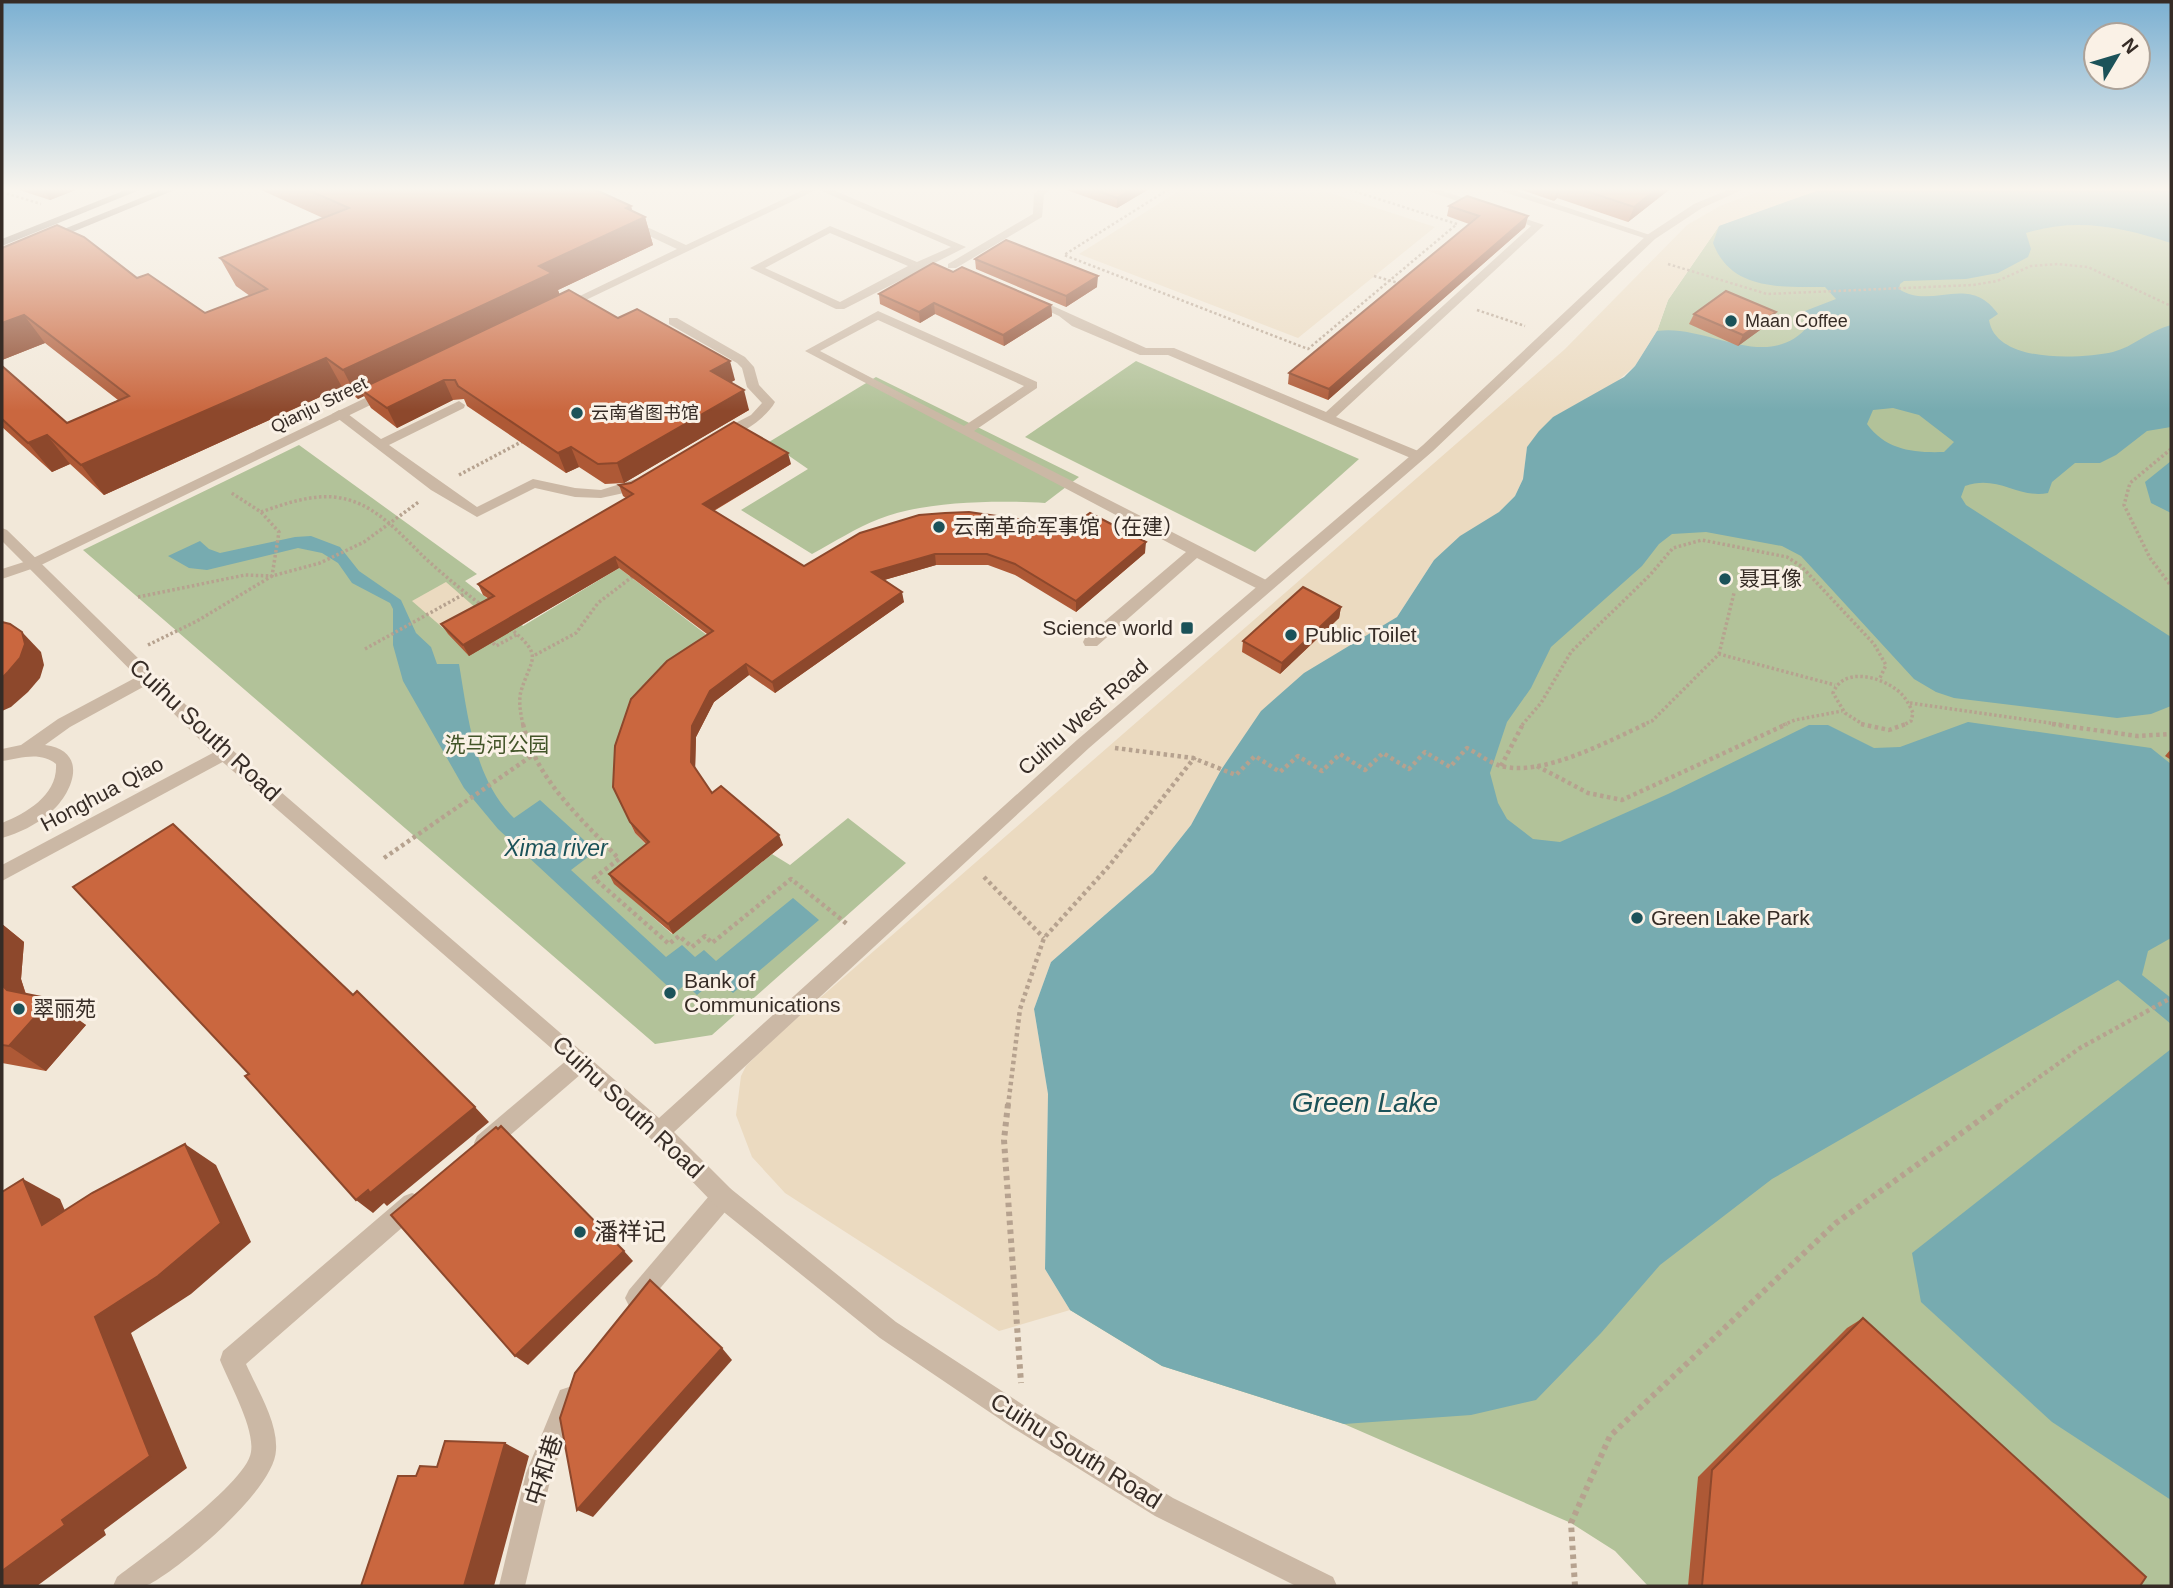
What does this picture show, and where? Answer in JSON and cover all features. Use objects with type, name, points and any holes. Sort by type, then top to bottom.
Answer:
[{"type":"street","points":[[550,314],[656,263]]},
{"type":"street","points":[[765,263],[756,268],[840,307],[923,263]]},
{"type":"street","points":[[909,263],[916,266]]},
{"type":"street","points":[[957,263],[952,266],[964,272]]},
{"type":"street","points":[[1327,418],[1497,263]]},
{"type":"street","name":"Cuihu West Road","points":[[659,1132],[1083,744],[1418,456],[1624,263]]},
{"type":"street","points":[[1014,292],[1144,352],[1170,351],[1418,456]]},
{"type":"street","points":[[965,431],[1033,386],[878,315],[811,351],[965,431],[1196,551],[1265,586]]},
{"type":"street","points":[[673,321],[741,360],[748,367],[747,377],[751,386],[769,402],[768,407],[760,413],[713,441]]},
{"type":"street","name":"Qianju Street","points":[[2,574],[32,564],[401,385]]},
{"type":"street","points":[[380,445],[459,405]]},
{"type":"street","points":[[339,414],[436,487],[477,513],[533,483],[588,496],[629,489],[653,475]]},
{"type":"street","name":"Cuihu South Road","points":[[2,533],[224,753],[581,1061],[659,1132],[723,1197],[888,1330],[1164,1507],[1324,1586]]},
{"type":"street","points":[[1091,642],[1196,551]]},
{"type":"street","points":[[27,749],[64,723],[148,677]]},
{"type":"street","points":[[2,755],[27,749],[48,750],[60,755],[66,763],[67,772],[64,784],[43,809],[2,831]]},
{"type":"street","name":"Honghua Qiao","points":[[2,874],[224,753]]},
{"type":"street","points":[[466,1159],[581,1061]]},
{"type":"street","points":[[126,1586],[219,1512],[252,1480],[264,1453],[257,1422],[232,1360],[362,1245],[435,1185]]},
{"type":"street","points":[[622,1318],[723,1197]]},
{"type":"street","name":"中和巷","points":[[512,1586],[539,1473],[576,1380]]},
{"type":"path","points":[[1083,263],[1308,349],[1411,263]]},
{"type":"path","points":[[1668,264],[1767,294],[1973,285],[1997,281],[2031,266],[2058,264],[2088,267],[2171,306]]},
{"type":"path","points":[[1374,276],[1406,285]]},
{"type":"path","points":[[1455,302],[1549,334]]},
{"type":"path","points":[[470,468],[533,436]]},
{"type":"path","points":[[2171,449],[2130,483],[2124,505],[2150,558],[2171,586]]},
{"type":"path","points":[[209,477],[261,512],[279,532],[272,576]]},
{"type":"path","points":[[126,656],[197,621],[272,576],[320,563],[346,551],[390,524],[436,487]]},
{"type":"path","points":[[261,512],[306,499],[345,498],[364,506],[390,524],[466,593],[494,614]]},
{"type":"path","points":[[1501,766],[1519,729],[1541,703],[1571,652],[1650,575],[1673,548],[1686,543],[1702,540],[1787,556],[1801,566],[1874,644],[1886,666],[1879,680]]},
{"type":"path","points":[[138,597],[246,575],[272,576]]},
{"type":"path","points":[[535,655],[576,633],[598,603],[632,577]]},
{"type":"path","points":[[365,649],[466,593]]},
{"type":"path","points":[[1083,744],[1195,757],[1224,767],[1236,775],[1255,756],[1280,772],[1298,756],[1322,771],[1340,754],[1365,770],[1383,753],[1409,769],[1425,752],[1450,767],[1467,748],[1501,766],[1536,766],[1572,757],[1652,721],[1719,654],[1734,593]]},
{"type":"path","points":[[508,626],[529,644],[535,655],[534,667],[522,687],[520,697],[533,755],[545,777],[619,859],[594,878],[669,944],[679,936],[692,947],[705,936],[712,943],[791,879],[867,939]]},
{"type":"path","points":[[494,643],[496,646],[517,634]]},
{"type":"path","points":[[1719,654],[1835,685]]},
{"type":"path","points":[[1852,676],[1879,680],[1891,686],[1910,704],[1913,713],[1911,721],[1894,730],[1866,726],[1842,711],[1835,702],[1835,685],[1842,679],[1852,676]]},
{"type":"path","points":[[1910,704],[2137,736],[2171,734]]},
{"type":"path","points":[[1536,766],[1580,791],[1601,799],[1622,800],[1795,720],[1842,711]]},
{"type":"path","points":[[362,872],[533,755]]},
{"type":"path","points":[[1023,1419],[1004,1140],[1020,1009],[1044,938],[1108,866],[1195,757]]},
{"type":"path","points":[[984,877],[1044,938]]},
{"type":"path","points":[[637,916],[645,910]]},
{"type":"path","points":[[1575,1586],[1572,1523],[1609,1436],[1836,1223],[2080,1048],[2171,998]]},
{"type":"green space","name":"Green Lake Park","points":[[1693,263],[2171,263],[2171,1586],[1648,1586],[1615,1551],[1571,1523],[1344,1424],[1162,1366],[1070,1310],[1657,331],[1668,300]]},
{"type":"green space","points":[[1136,361],[1359,459],[1255,552],[1025,437]]},
{"type":"green space","points":[[876,377],[1079,477],[1045,503],[960,503],[897,513],[862,527],[812,554],[741,510],[808,469],[769,442]]},
{"type":"green space","name":"洗马河公园","points":[[299,445],[477,574],[465,581],[523,626],[619,568],[716,642],[620,757],[618,797],[635,833],[654,853],[615,884],[672,934],[772,854],[790,865],[848,818],[906,863],[712,1035],[655,1044],[83,550]]},
{"type":"shaded area","points":[[1103,263],[1390,263],[1298,338]]},
{"type":"shaded area","points":[[1650,263],[1693,263],[1668,300],[1657,331],[1635,366],[1609,388],[1553,417],[1527,447],[1523,479],[1515,496],[1499,512],[1434,560],[1397,617],[1224,767],[1191,825],[1153,873],[1051,962],[1034,1009],[1048,1094],[1045,1269],[1070,1310],[999,1331],[785,1193],[752,1157],[736,1115],[741,1076],[746,1066],[782,1031],[1565,349]]},
{"type":"shaded area","points":[[446,582],[477,609],[443,628],[412,601]]},
{"type":"water","name":"Green Lake","points":[[1725,263],[2017,263],[1998,273],[1966,279],[1904,281],[1899,289],[1911,295],[1975,295],[1987,302],[1998,314],[1989,320],[1995,334],[2007,345],[2041,355],[2061,357],[2113,352],[2171,325],[2171,427],[2147,431],[2116,455],[2100,463],[2075,463],[2052,482],[2048,493],[2027,493],[1988,483],[1977,483],[1965,486],[1961,497],[1966,505],[2171,637],[2171,706],[2151,714],[2117,718],[1954,698],[1936,692],[1914,679],[1801,556],[1782,546],[1706,532],[1672,534],[1659,544],[1642,566],[1551,647],[1531,688],[1507,722],[1490,773],[1498,803],[1507,819],[1533,839],[1560,842],[1668,794],[1809,725],[1828,725],[1874,748],[1900,747],[1968,722],[2151,748],[2171,764],[2171,938],[2148,951],[2142,975],[2171,998],[2171,1024],[2118,980],[1772,1179],[1660,1265],[1601,1333],[1536,1400],[1471,1415],[1344,1424],[1162,1366],[1070,1310],[1045,1269],[1048,1094],[1034,1009],[1051,962],[1153,873],[1191,825],[1221,770],[1261,711],[1304,673],[1397,617],[1434,560],[1460,536],[1499,512],[1515,496],[1523,479],[1527,447],[1553,417],[1624,377],[1635,366],[1657,331],[1676,330],[1756,347],[1775,346],[1793,339],[1809,325],[1805,311],[1836,299],[1825,287],[1775,286],[1745,278]],"holes":[[[1893,408],[1919,415],[1954,442],[1944,452],[1901,448],[1874,433],[1867,424],[1873,410]]]},
{"type":"water","points":[[2171,461],[2171,513],[2151,503],[2145,482]]},
{"type":"water","name":"Xima river","points":[[311,536],[340,547],[359,571],[401,600],[416,633],[431,647],[437,664],[459,664],[470,726],[481,766],[501,802],[514,818],[540,800],[596,851],[571,870],[666,957],[682,945],[695,957],[704,950],[716,961],[793,898],[819,920],[733,993],[717,978],[697,995],[686,984],[675,993],[498,829],[464,788],[403,681],[393,645],[393,609],[390,603],[352,583],[338,563],[322,553],[298,548],[207,570],[189,568],[168,556],[200,541],[209,549],[220,553]]},
{"type":"water","points":[[2171,1049],[2171,1500],[2052,1422],[1921,1302],[1912,1253]]},
{"type":"building","points":[[2,263],[118,263],[137,278],[148,274],[205,313],[267,289],[228,263],[545,263],[539,266],[552,273],[343,370],[326,358],[81,465],[47,435],[28,443],[2,419],[2,366],[67,423],[129,396],[24,315],[2,323]]},
{"type":"building","points":[[933,263],[953,272],[962,267],[1051,305],[1003,335],[934,303],[919,312],[879,294]]},
{"type":"building","points":[[985,263],[1065,263],[1098,276],[1066,296]]},
{"type":"building","points":[[1422,263],[1474,263],[1329,389],[1289,373]]},
{"type":"building","points":[[569,290],[618,318],[637,309],[730,361],[711,371],[744,390],[617,463],[598,464],[571,447],[558,453],[458,386],[455,380],[444,380],[387,408],[360,389]]},
{"type":"building","points":[[1726,291],[1776,312],[1743,335],[1694,314]]},
{"type":"building","points":[[734,422],[788,453],[703,504],[804,566],[860,533],[919,515],[945,513],[969,512],[1018,519],[1060,534],[1090,513],[1146,542],[1076,601],[1015,564],[987,554],[935,554],[872,572],[902,592],[772,682],[746,664],[710,691],[692,726],[691,762],[712,793],[721,786],[779,835],[668,924],[609,874],[649,842],[630,822],[613,787],[615,746],[631,699],[667,661],[713,631],[615,557],[463,645],[441,624],[494,596],[478,584],[633,494],[619,485],[631,483]]},
{"type":"building","name":"Public Toilet","points":[[1303,587],[1341,607],[1282,663],[1243,641]]},
{"type":"building","points":[[2,622],[22,632],[25,644],[20,658],[2,678]]},
{"type":"building","points":[[173,824],[353,995],[357,991],[475,1107],[370,1193],[368,1190],[356,1200],[245,1076],[249,1074],[73,887]]},
{"type":"building","points":[[2,985],[7,990],[51,999],[9,1046],[2,1045]]},
{"type":"building","points":[[501,1126],[624,1251],[515,1356],[391,1215],[496,1127],[498,1129]]},
{"type":"building","points":[[185,1144],[221,1223],[158,1276],[95,1317],[150,1456],[62,1520],[65,1525],[2,1571],[2,1192],[23,1179],[42,1225],[92,1193]]},
{"type":"building","points":[[650,1280],[722,1348],[577,1510],[560,1418],[575,1373]]},
{"type":"building","points":[[1863,1318],[2146,1577],[2140,1586],[1702,1586],[1712,1470]]},
{"type":"building","points":[[445,1441],[505,1443],[464,1586],[361,1586],[398,1476],[416,1476],[420,1466],[437,1467]]},
{"type":"place","name":"Maan Coffee","points":[[1731,321]]},
{"type":"place","name":"云南省图书馆","points":[[577,413]]},
{"type":"place","name":"云南革命军事馆（在建）","points":[[939,527]]},
{"type":"place","name":"聂耳像","points":[[1725,579]]},
{"type":"place","name":"Science world","points":[[1187,628]]},
{"type":"place","name":"Public Toilet","points":[[1291,635]]},
{"type":"place","name":"Green Lake Park","points":[[1637,918]]},
{"type":"place","name":"Bank of Communications","points":[[670,993]]},
{"type":"place","name":"翠丽苑","points":[[19,1009]]},
{"type":"place","name":"潘祥记","points":[[580,1232]]}]
